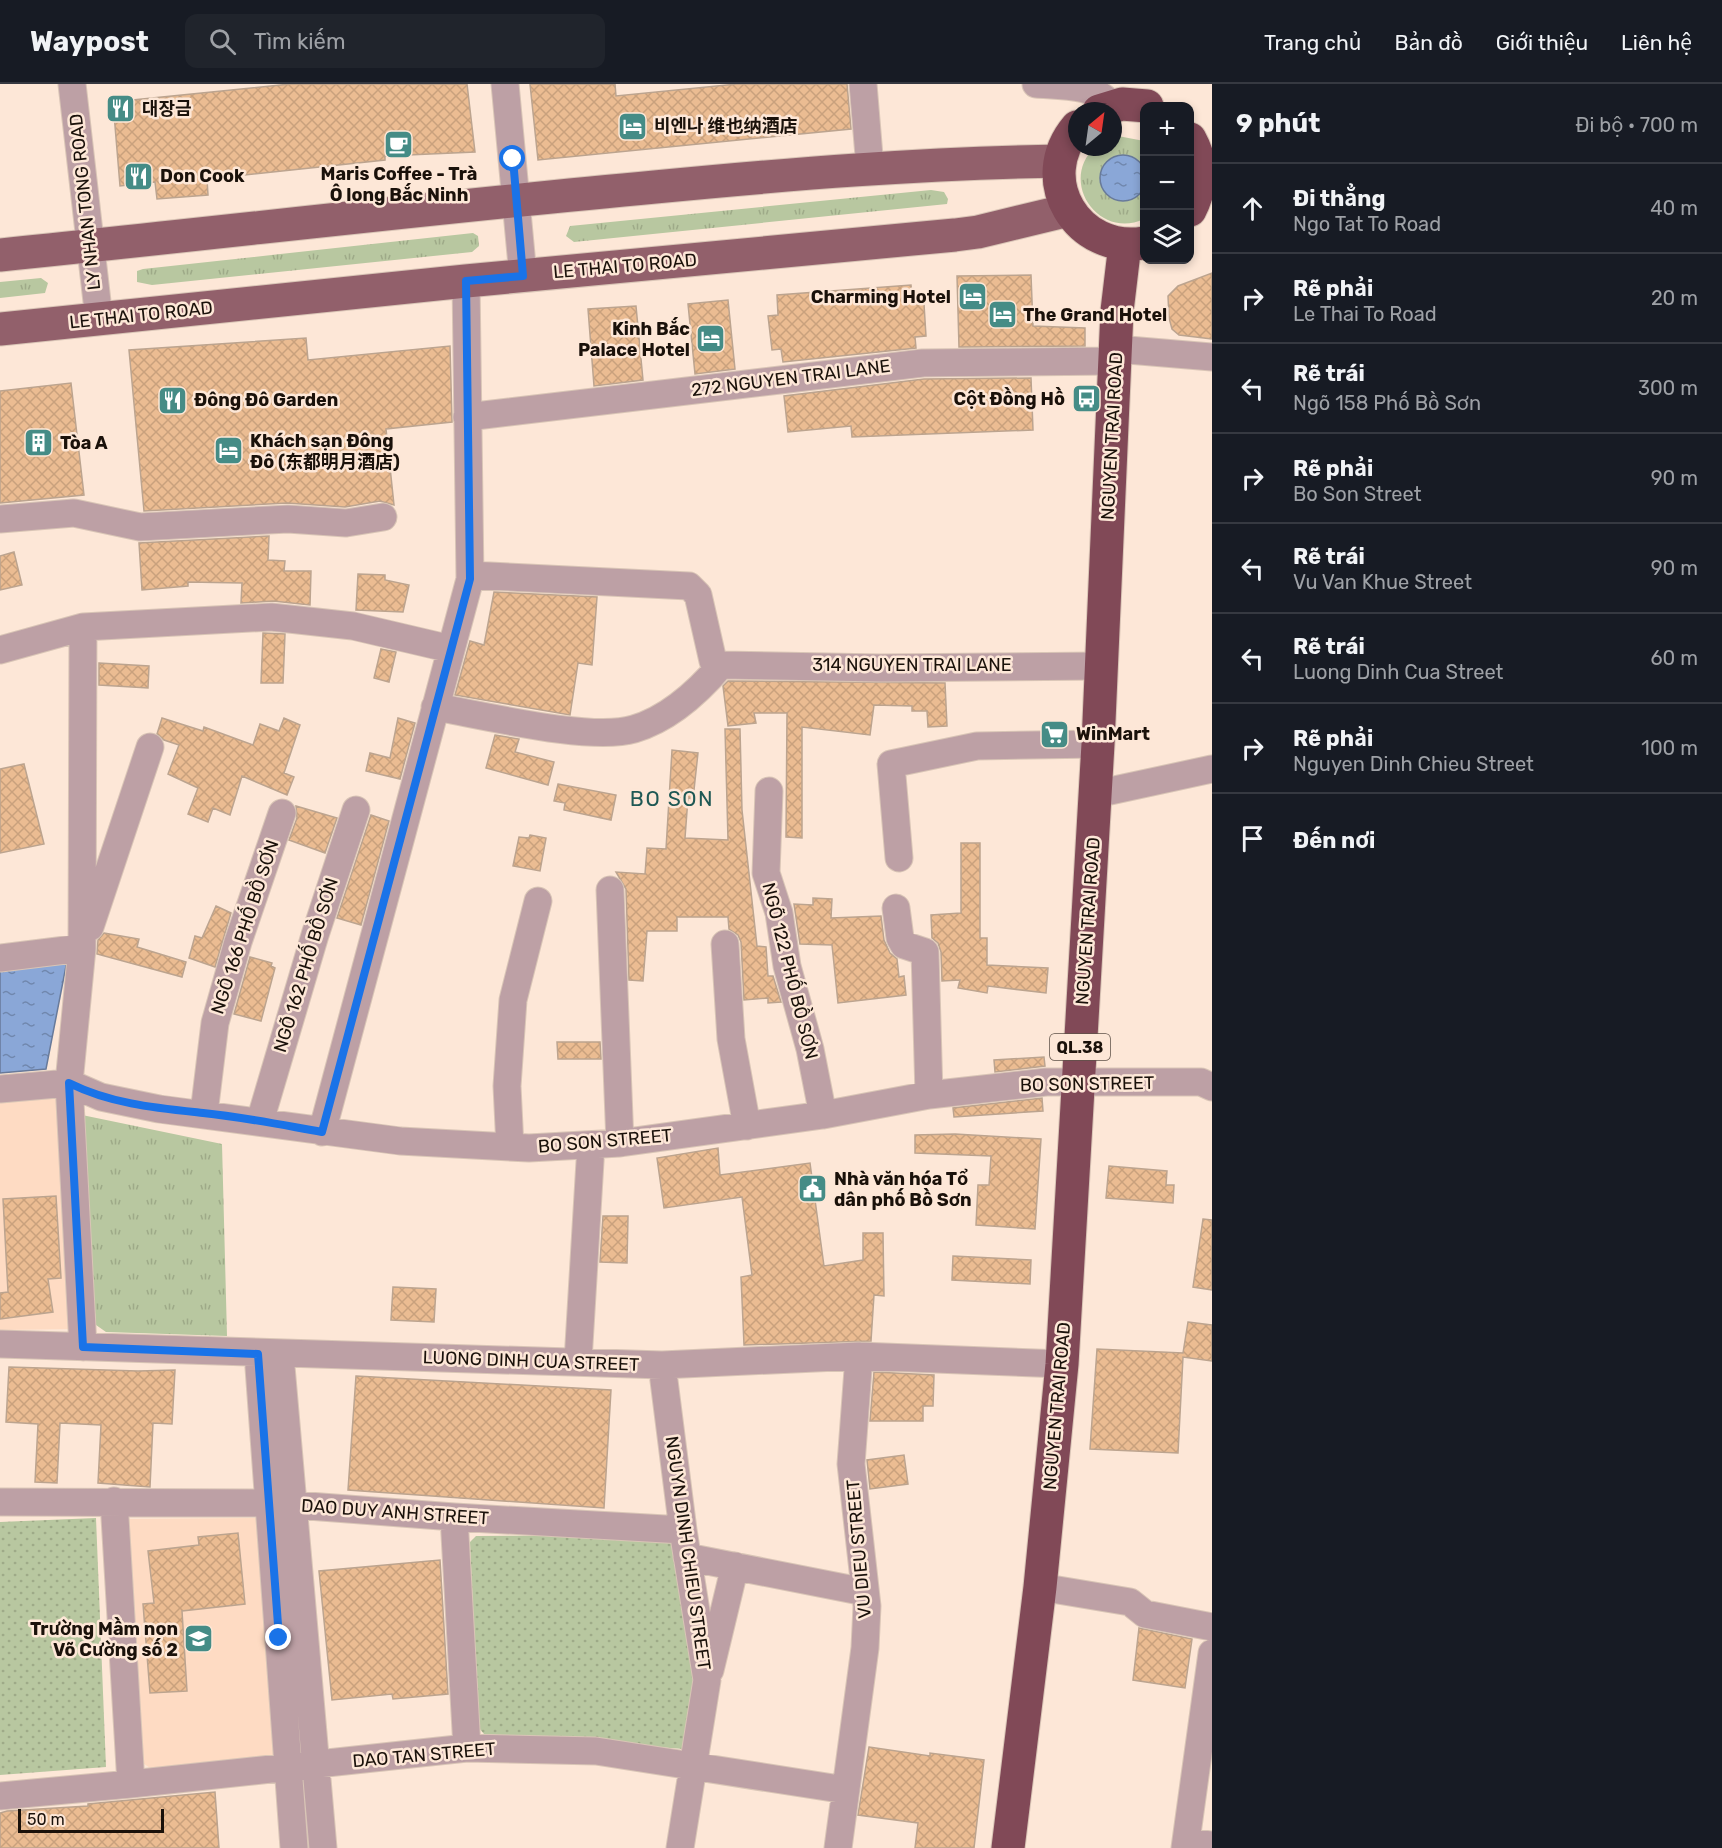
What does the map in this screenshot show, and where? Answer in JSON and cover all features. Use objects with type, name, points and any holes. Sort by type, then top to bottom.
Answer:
[{"type":"highway","points":[[1068,139],[1060,161],[1060,187],[1069,210],[1078,222],[1094,235],[1135,243]]},
{"type":"highway","points":[[1198,141],[1200,169],[1198,206]]},
{"type":"highway","name":"NGUYEN TRAI ROAD","points":[[1008,1848],[1040,1587],[1062,1364],[1096,794],[1116,355],[1135,243]]},
{"type":"main road","points":[[0,255],[517,199],[952,162],[1060,161]]},
{"type":"main road","name":"LE THAI TO ROAD","points":[[0,329],[978,232],[1069,210]]},
{"type":"street","name":"LY NHAN TONG ROAD","points":[[72,84],[99,319]]},
{"type":"street","points":[[505,84],[523,276]]},
{"type":"street","points":[[863,84],[870,168]]},
{"type":"street","points":[[1036,84],[1089,90],[1125,102]]},
{"type":"street","points":[[322,1132],[470,575],[466,281]]},
{"type":"street","name":"272 NGUYEN TRAI LANE","points":[[467,417],[923,363],[1116,355],[1212,357]]},
{"type":"street","points":[[0,519],[74,513],[140,527],[288,519],[346,523],[383,517]]},
{"type":"street","points":[[435,707],[577,731],[606,733],[632,730],[664,715],[701,688],[721,665],[713,661],[698,595],[689,586],[470,575]]},
{"type":"street","points":[[0,650],[83,627],[271,617],[352,626],[451,649]]},
{"type":"street","points":[[83,627],[82,948],[69,1083],[83,1347]]},
{"type":"street","name":"314 NGUYEN TRAI LANE","points":[[721,665],[881,668],[1102,666]]},
{"type":"street","points":[[899,858],[891,764],[977,746],[1098,744]]},
{"type":"street","points":[[82,948],[150,747]]},
{"type":"street","points":[[1096,794],[1211,771]]},
{"type":"street","name":"NGÕ 122 PHỐ BỒ SƠN","points":[[769,791],[766,873],[779,913],[787,966],[810,1048],[823,1115]]},
{"type":"street","name":"NGÕ 162 PHỐ BỒ SƠN","points":[[260,1121],[308,957],[356,810]]},
{"type":"street","name":"NGÕ 166 PHỐ BỒ SƠN","points":[[204,1113],[215,1023],[238,942],[282,813]]},
{"type":"street","points":[[610,890],[620,1143]]},
{"type":"street","points":[[510,1147],[507,1086],[513,1000],[538,901]]},
{"type":"street","points":[[896,908],[900,938],[904,945],[925,952],[929,1095]]},
{"type":"street","points":[[725,944],[731,1039],[747,1126]]},
{"type":"street","points":[[0,958],[82,948]]},
{"type":"street","name":"BO SON STREET","points":[[0,1089],[69,1083],[101,1097],[159,1109],[204,1113],[322,1132],[400,1141],[510,1147],[620,1143],[823,1115],[929,1095],[1078,1081],[1201,1082],[1212,1087]]},
{"type":"street","points":[[578,1361],[591,1145]]},
{"type":"street","name":"LUONG DINH CUA STREET","points":[[0,1344],[662,1365],[859,1356],[1062,1364]]},
{"type":"street","points":[[269,1354],[292,1642],[288,1768],[294,1848]]},
{"type":"street","name":"VU DIEU STREET","points":[[838,1848],[865,1648],[867,1606],[851,1464],[859,1356]]},
{"type":"street","name":"NGUYN DINH CHIEU STREET","points":[[662,1365],[683,1530],[707,1680],[680,1848]]},
{"type":"street","points":[[114,1501],[131,1784]]},
{"type":"street","name":"DAO DUY ANH STREET","points":[[0,1502],[114,1501],[281,1504],[454,1517],[683,1530]]},
{"type":"street","points":[[454,1517],[467,1748]]},
{"type":"street","points":[[687,1557],[865,1592]]},
{"type":"street","points":[[707,1680],[735,1566]]},
{"type":"street","points":[[1040,1587],[1130,1602],[1145,1614],[1212,1627]]},
{"type":"street","points":[[292,1642],[316,1765],[323,1848]]},
{"type":"street","points":[[1212,1653],[1208,1711],[1185,1845],[1212,1845]]},
{"type":"street","name":"DAO TAN STREET","points":[[0,1796],[467,1748],[596,1751],[693,1764],[846,1790]]},
{"type":"shaded area","points":[[50,1093],[62,1104],[73,1329],[0,1330],[0,1098]]},
{"type":"shaded area","name":"Trường Mầm non Võ Cường số 2","points":[[258,1518],[277,1759],[158,1773],[138,1760],[124,1519]]},
{"type":"green space","points":[[1122,137],[1140,140],[1140,220],[1127,223],[1112,222],[1099,215],[1089,204],[1082,191],[1081,176],[1089,156],[1122,156]]},
{"type":"green space","points":[[931,190],[944,192],[948,199],[947,204],[574,242],[566,236],[570,226]]},
{"type":"green space","points":[[473,233],[478,236],[479,246],[472,252],[152,285],[137,282],[137,271],[143,269]]},
{"type":"green space","points":[[41,278],[48,283],[45,293],[0,298],[0,282]]},
{"type":"green space","points":[[82,1115],[222,1144],[227,1336],[106,1332],[96,1325],[80,1119]]},
{"type":"green space","points":[[96,1518],[106,1767],[0,1775],[0,1522]]},
{"type":"green space","points":[[662,1535],[675,1546],[702,1676],[684,1749],[484,1734],[478,1727],[470,1542],[476,1536]]},
{"type":"water","points":[[1123,155],[1139,162],[1139,194],[1123,201],[1107,194],[1100,178],[1107,162]]},
{"type":"water","points":[[67,961],[46,1069],[0,1073],[0,969]]},
{"type":"building","points":[[290,84],[467,84],[475,152],[385,156],[385,160],[207,179],[208,195],[157,199],[155,182],[120,186],[113,102]]},
{"type":"building","points":[[530,84],[615,84],[616,96],[737,84],[847,84],[851,129],[538,160]]},
{"type":"building","points":[[1212,273],[1212,339],[1179,335],[1172,329],[1168,296],[1178,286]]},
{"type":"building","points":[[1031,275],[1033,326],[1085,328],[1085,346],[959,347],[957,276]]},
{"type":"building","points":[[911,285],[913,304],[924,304],[926,336],[915,337],[916,348],[783,362],[781,349],[772,350],[768,316],[778,315],[777,295]]},
{"type":"building","points":[[728,300],[735,369],[695,374],[688,304]]},
{"type":"building","points":[[636,306],[643,380],[594,386],[588,309]]},
{"type":"building","points":[[306,338],[308,360],[450,346],[452,422],[386,429],[394,505],[380,501],[345,507],[287,503],[144,511],[129,350]]},
{"type":"building","points":[[1031,378],[1033,430],[852,437],[851,426],[788,432],[784,396],[924,379]]},
{"type":"building","name":"Tòa A","points":[[71,383],[84,495],[0,503],[0,391]]},
{"type":"building","points":[[269,536],[268,560],[285,561],[284,571],[311,571],[310,605],[273,601],[241,603],[242,583],[188,582],[188,586],[142,590],[139,543]]},
{"type":"building","points":[[14,552],[22,585],[0,590],[0,556]]},
{"type":"building","points":[[358,574],[385,575],[385,580],[409,585],[403,612],[356,610]]},
{"type":"building","points":[[494,592],[597,597],[592,665],[578,663],[570,715],[455,695],[470,641],[484,645]]},
{"type":"building","points":[[263,633],[285,634],[283,683],[261,683]]},
{"type":"building","points":[[381,649],[396,652],[389,682],[374,678]]},
{"type":"building","points":[[99,663],[149,666],[148,688],[99,685]]},
{"type":"building","points":[[728,681],[945,683],[947,726],[928,727],[927,711],[912,711],[912,706],[874,705],[870,735],[802,727],[802,838],[786,837],[787,713],[754,713],[756,723],[728,726],[723,686]]},
{"type":"building","points":[[162,718],[203,731],[204,727],[253,745],[260,724],[279,731],[284,718],[300,725],[284,773],[294,777],[287,795],[242,776],[230,815],[213,808],[208,822],[188,814],[198,788],[168,774],[179,745],[164,740],[157,734]]},
{"type":"building","points":[[398,718],[415,723],[400,779],[366,771],[370,753],[390,758]]},
{"type":"building","points":[[725,729],[740,729],[742,810],[757,946],[766,947],[768,976],[773,976],[781,1002],[768,1003],[768,998],[744,1000],[741,942],[738,935],[729,929],[728,917],[677,917],[677,931],[647,931],[643,981],[629,980],[626,889],[616,872],[645,874],[647,848],[666,849],[672,750],[698,753],[693,799],[688,798],[685,838],[728,840]]},
{"type":"building","points":[[495,735],[519,739],[515,752],[554,762],[548,785],[486,768]]},
{"type":"building","points":[[24,764],[44,844],[0,853],[0,769]]},
{"type":"building","points":[[558,784],[616,795],[611,820],[564,810],[565,803],[554,801]]},
{"type":"building","points":[[296,806],[337,818],[325,853],[289,840],[297,818]]},
{"type":"building","points":[[371,815],[389,821],[361,925],[337,918]]},
{"type":"building","points":[[530,835],[546,838],[540,871],[513,866],[519,837],[529,838]]},
{"type":"building","points":[[961,843],[980,843],[980,938],[987,938],[987,965],[1048,968],[1046,993],[988,986],[987,993],[958,988],[960,980],[942,981],[941,952],[938,943],[932,938],[931,915],[961,913]]},
{"type":"building","points":[[813,898],[832,899],[831,918],[881,916],[884,940],[890,953],[897,959],[899,977],[904,976],[906,995],[838,1003],[832,945],[800,944],[794,904],[813,905]]},
{"type":"building","points":[[216,906],[231,913],[215,967],[189,958],[195,936],[202,938]]},
{"type":"building","points":[[104,933],[139,939],[137,947],[186,962],[182,977],[97,954],[98,940]]},
{"type":"building","points":[[250,957],[272,963],[271,966],[275,968],[261,1021],[234,1014]]},
{"type":"building","points":[[557,1042],[600,1042],[601,1059],[558,1059]]},
{"type":"building","points":[[1044,1057],[1045,1066],[995,1072],[994,1060]]},
{"type":"building","points":[[1042,1098],[1043,1111],[954,1117],[953,1108]]},
{"type":"building","points":[[955,1134],[1041,1139],[1035,1229],[976,1225],[978,1185],[989,1185],[991,1156],[915,1153],[915,1135]]},
{"type":"building","points":[[718,1148],[720,1175],[810,1163],[824,1266],[863,1260],[863,1233],[883,1233],[884,1296],[874,1295],[871,1341],[744,1345],[741,1277],[752,1275],[742,1197],[664,1208],[657,1158]]},
{"type":"building","points":[[1109,1166],[1167,1171],[1166,1185],[1174,1185],[1173,1203],[1106,1198]]},
{"type":"building","points":[[56,1196],[61,1278],[48,1279],[53,1312],[0,1319],[0,1293],[8,1292],[3,1199]]},
{"type":"building","points":[[603,1216],[628,1216],[627,1263],[600,1262]]},
{"type":"building","points":[[1203,1219],[1212,1220],[1212,1290],[1193,1287]]},
{"type":"building","points":[[953,1256],[1031,1260],[1030,1284],[952,1280]]},
{"type":"building","points":[[393,1287],[436,1289],[434,1322],[391,1320]]},
{"type":"building","points":[[1188,1322],[1212,1325],[1212,1361],[1183,1357],[1178,1453],[1090,1449],[1097,1349],[1183,1353]]},
{"type":"building","points":[[9,1367],[175,1370],[172,1424],[153,1423],[150,1487],[98,1483],[101,1425],[60,1423],[57,1483],[35,1482],[38,1424],[6,1422]]},
{"type":"building","points":[[874,1372],[934,1375],[933,1406],[923,1406],[923,1421],[870,1421]]},
{"type":"building","points":[[356,1376],[611,1390],[604,1508],[348,1490]]},
{"type":"building","points":[[904,1455],[908,1484],[870,1489],[867,1460]]},
{"type":"building","points":[[238,1533],[245,1604],[182,1611],[187,1691],[150,1693],[143,1604],[154,1603],[148,1551],[199,1545],[198,1537]]},
{"type":"building","points":[[440,1560],[448,1694],[393,1699],[392,1694],[332,1700],[319,1571]]},
{"type":"building","points":[[1139,1628],[1192,1639],[1185,1688],[1133,1680]]},
{"type":"building","points":[[869,1747],[930,1756],[930,1753],[984,1760],[974,1848],[915,1848],[918,1823],[858,1815]]},
{"type":"building","points":[[215,1792],[219,1848],[0,1848],[0,1813],[7,1811],[88,1806],[88,1804]]},
{"type":"place","name":"대장금","points":[[121,109]]},
{"type":"place","name":"비엔나 维也纳酒店","points":[[633,126]]},
{"type":"place","name":"Maris Coffee - Trà Ô long Bắc Ninh","points":[[399,145]]},
{"type":"place","name":"Don Cook","points":[[139,176]]},
{"type":"place","name":"Charming Hotel","points":[[972,297]]},
{"type":"place","name":"The Grand Hotel","points":[[1002,315]]},
{"type":"place","name":"Kinh Bắc Palace Hotel","points":[[711,339]]},
{"type":"place","name":"Cột Đồng Hồ","points":[[1086,399]]},
{"type":"place","name":"Đông Đô Garden","points":[[173,400]]},
{"type":"place","name":"Tòa A","points":[[39,443]]},
{"type":"place","name":"Khách sạn Đông Đô (东都明月酒店)","points":[[229,451]]},
{"type":"place","name":"WinMart","points":[[1055,734]]},
{"type":"place","name":"Nhà văn hóa Tổ dân phố Bồ Sơn","points":[[813,1189]]},
{"type":"place","name":"Trường Mầm non Võ Cường số 2","points":[[199,1639]]},
{"type":"district","name":"BO SON","points":[[672,798]]},
{"type":"route","points":[[279,1638],[258,1354],[83,1347],[69,1083],[101,1097],[159,1109],[204,1113],[322,1132],[470,579],[466,281],[523,276],[513,159]]}]
